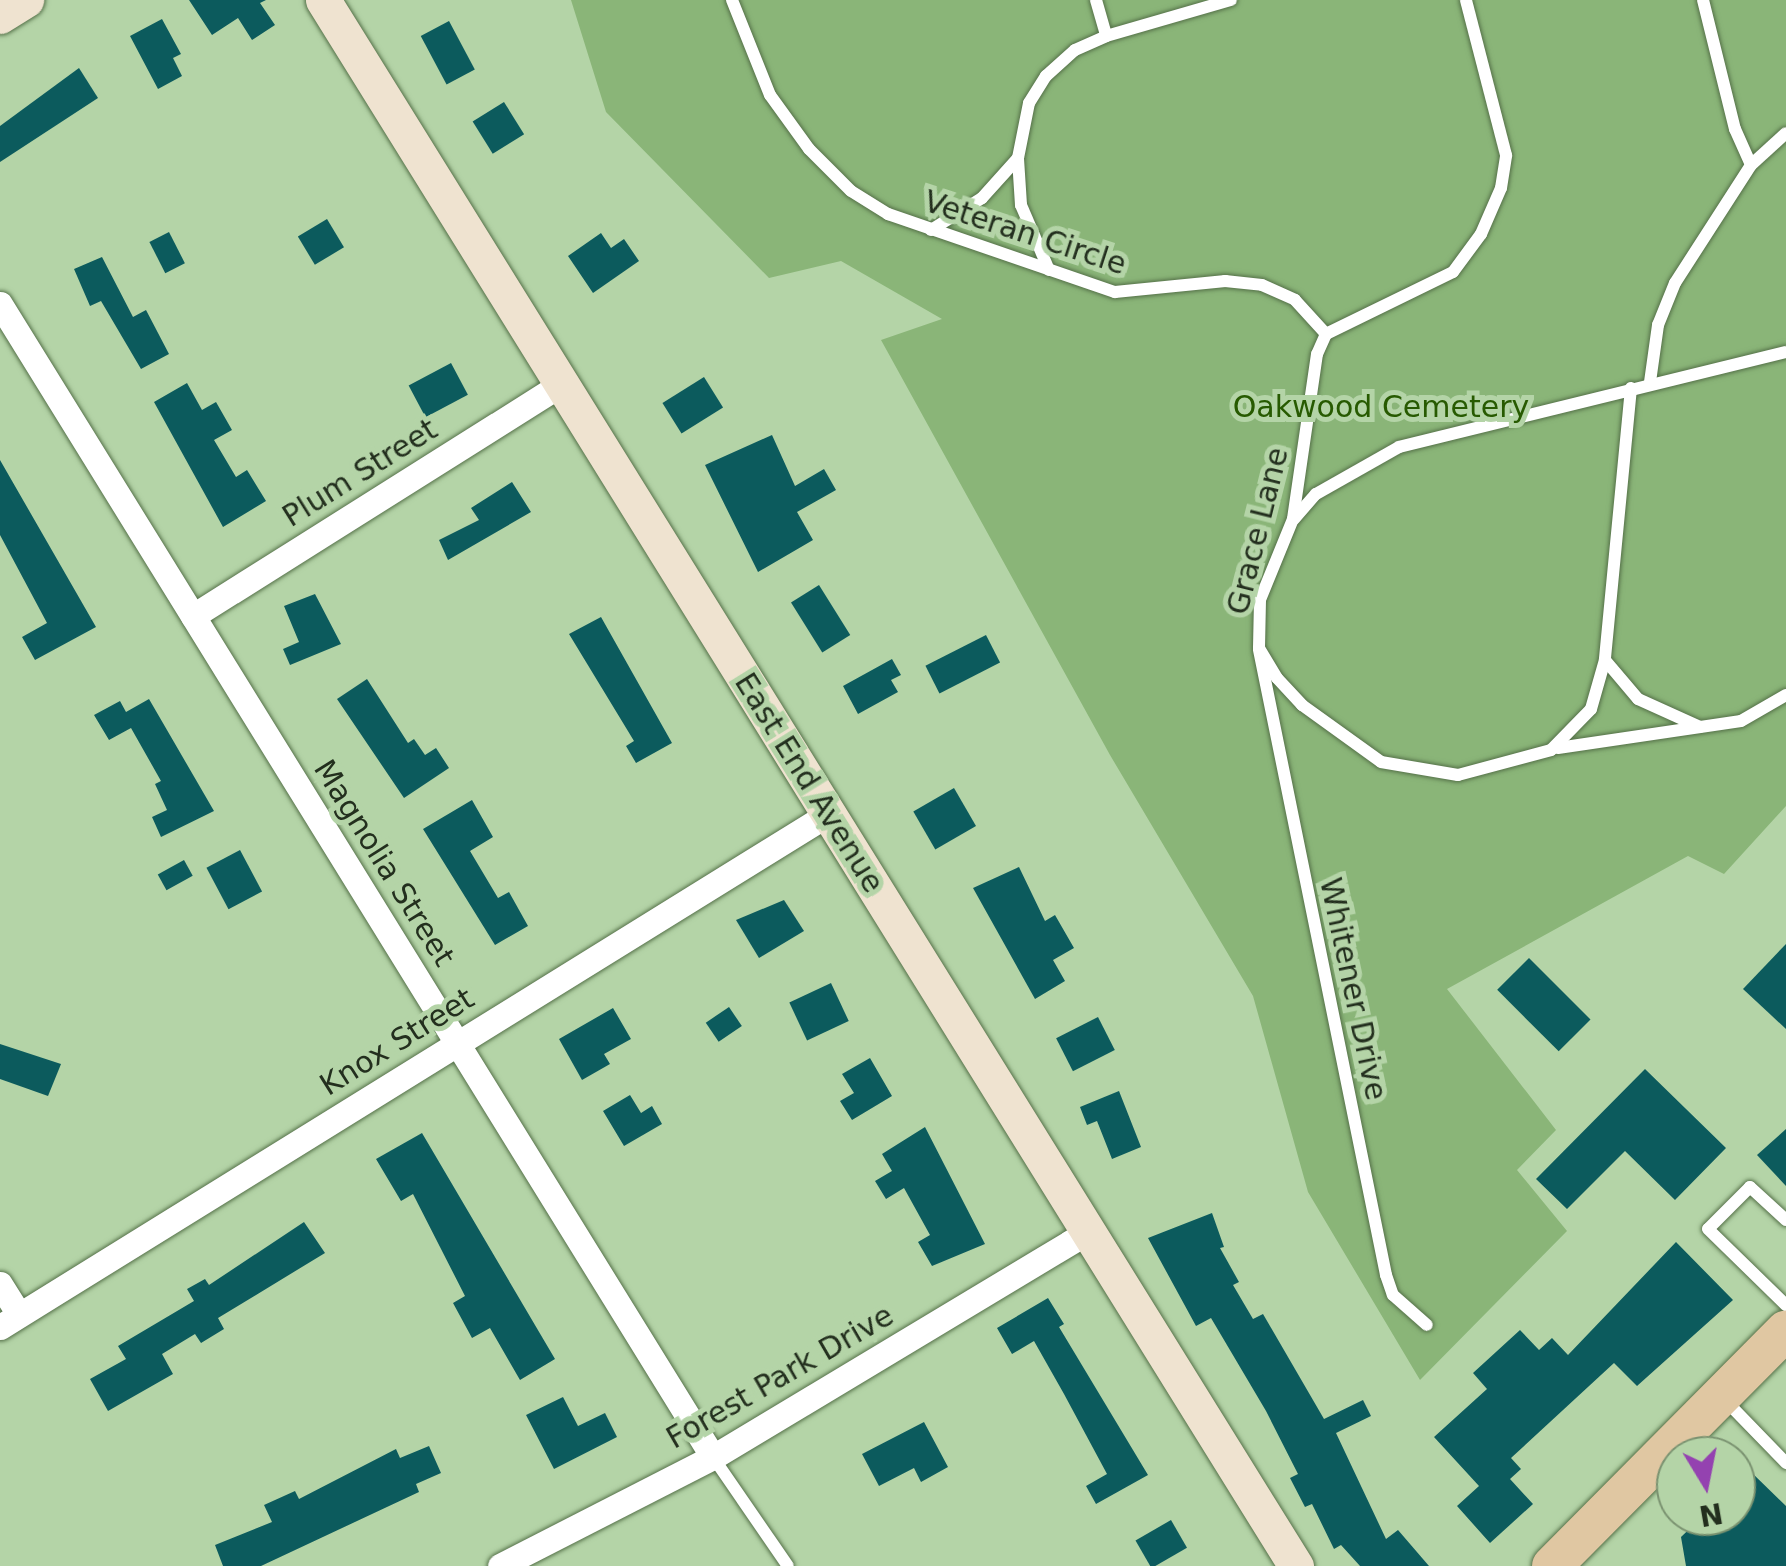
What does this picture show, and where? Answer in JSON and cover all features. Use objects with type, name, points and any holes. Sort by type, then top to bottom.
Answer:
[{"type":"main road","points":[[1552,1566],[1786,1330]]},
{"type":"street","points":[[0,16],[26,0]]},
{"type":"street","name":"East End Avenue","points":[[323,0],[1296,1566]]},
{"type":"street","name":"Magnolia Street","points":[[0,304],[713,1457]]},
{"type":"street","name":"Plum Street","points":[[193,616],[561,384]]},
{"type":"street","name":"Knox Street","points":[[9,1321],[828,814]]},
{"type":"street","name":"Forest Park Drive","points":[[500,1566],[713,1457],[1087,1232]]},
{"type":"street","points":[[0,1284],[9,1321]]},
{"type":"lane","name":"Veteran Circle","points":[[732,0],[770,96],[808,149],[851,191],[888,214],[1115,292],[1225,280],[1262,285],[1295,300],[1326,334]]},
{"type":"lane","points":[[1096,0],[1106,36]]},
{"type":"lane","points":[[1049,270],[1022,205],[1018,158],[1029,104],[1046,76],[1075,50],[1106,36],[1231,0]]},
{"type":"lane","points":[[1326,334],[1453,272],[1481,234],[1501,188],[1506,155],[1466,0]]},
{"type":"lane","points":[[1704,0],[1750,165]]},
{"type":"lane","points":[[1650,382],[1658,325],[1675,283],[1750,165],[1786,133]]},
{"type":"lane","points":[[931,230],[982,198],[1018,158]]},
{"type":"lane","name":"Grace Lane","points":[[1326,334],[1317,354],[1293,520],[1265,583],[1258,648],[1302,705],[1381,762],[1458,775],[1552,750],[1741,721],[1786,695]]},
{"type":"lane","points":[[1293,520],[1316,494],[1399,447],[1650,382],[1786,352]]},
{"type":"lane","points":[[1552,750],[1591,708],[1605,660],[1631,388]]},
{"type":"lane","name":"Whitener Drive","points":[[1258,648],[1386,1275],[1406,1310],[1427,1325]]},
{"type":"lane","points":[[1605,660],[1638,700],[1700,727]]},
{"type":"lane","points":[[1786,1220],[1750,1187],[1708,1229],[1786,1305]]},
{"type":"lane","points":[[1721,1396],[1786,1462]]},
{"type":"lane","points":[[713,1457],[788,1566]]},
{"type":"green space","name":"Oakwood Cemetery","points":[[571,0],[1786,0],[1786,806],[1724,874],[1688,856],[1447,989],[1556,1130],[1517,1170],[1567,1231],[1420,1380],[1308,1192],[1253,996],[1110,755],[881,340],[942,319],[841,261],[769,278],[606,112]]},
{"type":"building","points":[[189,0],[266,0],[260,3],[275,25],[252,40],[238,18],[212,35]]},
{"type":"building","points":[[162,19],[181,54],[173,58],[182,76],[158,89],[130,36]]},
{"type":"building","points":[[449,21],[475,70],[447,85],[421,36]]},
{"type":"building","points":[[79,68],[98,98],[0,162],[0,126]]},
{"type":"building","points":[[504,102],[524,134],[493,154],[473,122]]},
{"type":"building","points":[[327,219],[344,247],[315,265],[298,237]]},
{"type":"building","points":[[169,232],[185,263],[165,273],[149,242]]},
{"type":"building","points":[[601,233],[611,248],[624,239],[639,261],[593,293],[568,256]]},
{"type":"building","points":[[102,257],[133,317],[146,310],[169,354],[141,369],[101,301],[90,306],[74,269]]},
{"type":"building","points":[[451,363],[468,395],[426,417],[409,386]]},
{"type":"building","points":[[704,377],[723,408],[682,433],[662,403]]},
{"type":"building","points":[[187,383],[202,410],[216,402],[232,430],[214,440],[236,477],[247,470],[266,501],[223,527],[154,402]]},
{"type":"building","points":[[772,435],[795,486],[824,469],[836,490],[797,512],[813,540],[758,572],[705,465]]},
{"type":"building","points":[[0,460],[96,627],[35,660],[22,637],[47,623],[0,535]]},
{"type":"building","points":[[512,482],[531,512],[448,560],[439,540],[479,520],[471,508]]},
{"type":"building","points":[[819,585],[850,635],[822,653],[791,602]]},
{"type":"building","points":[[315,594],[341,644],[290,665],[283,649],[299,642],[284,606]]},
{"type":"building","points":[[601,617],[672,743],[636,763],[626,746],[634,741],[569,634]]},
{"type":"building","points":[[986,635],[1000,663],[939,693],[925,666]]},
{"type":"building","points":[[892,659],[901,675],[891,680],[898,692],[858,714],[843,686]]},
{"type":"building","points":[[367,679],[408,743],[414,739],[425,755],[436,748],[449,768],[404,798],[337,699]]},
{"type":"building","points":[[149,699],[214,811],[161,837],[152,817],[167,810],[155,784],[161,781],[131,728],[109,740],[94,715],[120,701],[126,712]]},
{"type":"building","points":[[954,788],[976,826],[935,850],[913,811]]},
{"type":"building","points":[[472,800],[493,837],[470,851],[498,898],[509,892],[528,926],[495,945],[423,829]]},
{"type":"building","points":[[240,850],[262,891],[229,909],[206,868]]},
{"type":"building","points":[[184,860],[193,876],[166,890],[158,875]]},
{"type":"building","points":[[1019,867],[1045,921],[1055,915],[1074,948],[1053,960],[1065,981],[1035,999],[973,888]]},
{"type":"building","points":[[784,900],[804,931],[759,958],[736,920]]},
{"type":"building","points":[[1786,944],[1786,1029],[1743,989]]},
{"type":"building","points":[[1529,958],[1591,1020],[1559,1051],[1497,990]]},
{"type":"building","points":[[831,983],[849,1021],[807,1041],[789,1002]]},
{"type":"building","points":[[729,1007],[742,1026],[719,1042],[706,1023]]},
{"type":"building","points":[[613,1008],[631,1039],[604,1054],[610,1064],[582,1080],[559,1039]]},
{"type":"building","points":[[1098,1017],[1115,1050],[1073,1071],[1056,1038]]},
{"type":"building","points":[[0,1044],[61,1064],[48,1096],[0,1079]]},
{"type":"building","points":[[870,1058],[892,1096],[852,1120],[840,1101],[854,1093],[842,1074]]},
{"type":"building","points":[[1645,1069],[1726,1148],[1675,1200],[1625,1151],[1567,1209],[1536,1179]]},
{"type":"building","points":[[1119,1091],[1141,1147],[1112,1159],[1097,1121],[1087,1125],[1080,1107]]},
{"type":"building","points":[[630,1095],[641,1113],[652,1106],[662,1124],[624,1146],[603,1111]]},
{"type":"building","points":[[925,1127],[985,1244],[932,1266],[918,1242],[930,1235],[904,1188],[886,1199],[875,1181],[892,1171],[882,1154]]},
{"type":"building","points":[[1786,1129],[1786,1186],[1757,1155]]},
{"type":"building","points":[[422,1133],[555,1359],[520,1380],[490,1328],[472,1338],[453,1303],[465,1296],[413,1194],[401,1201],[376,1159]]},
{"type":"building","points":[[1212,1213],[1224,1247],[1220,1248],[1239,1282],[1233,1285],[1253,1319],[1263,1314],[1324,1419],[1363,1400],[1371,1416],[1336,1433],[1386,1539],[1398,1530],[1429,1566],[1360,1566],[1341,1545],[1334,1549],[1312,1504],[1305,1507],[1290,1478],[1298,1474],[1266,1411],[1211,1318],[1196,1326],[1148,1238]]},
{"type":"building","points":[[304,1222],[325,1253],[218,1318],[224,1329],[201,1343],[195,1334],[162,1354],[173,1374],[108,1411],[90,1379],[126,1359],[118,1346],[194,1301],[187,1289],[205,1279],[209,1285]]},
{"type":"building","points":[[1676,1242],[1733,1300],[1637,1386],[1614,1363],[1511,1458],[1521,1469],[1510,1479],[1533,1504],[1490,1543],[1457,1506],[1479,1486],[1434,1437],[1487,1389],[1473,1373],[1520,1330],[1539,1350],[1552,1338],[1568,1355]]},
{"type":"building","points":[[1048,1298],[1064,1324],[1059,1327],[1148,1475],[1096,1504],[1086,1486],[1107,1474],[1064,1394],[1034,1341],[1012,1354],[997,1328]]},
{"type":"building","points":[[563,1397],[578,1426],[605,1413],[617,1437],[554,1469],[526,1415]]},
{"type":"building","points":[[924,1422],[948,1467],[921,1482],[914,1468],[879,1486],[862,1454]]},
{"type":"building","points":[[429,1446],[441,1473],[416,1484],[419,1492],[261,1566],[223,1566],[215,1545],[272,1522],[264,1505],[295,1491],[299,1499],[396,1449],[400,1458]]},
{"type":"building","points":[[1756,1477],[1786,1506],[1786,1566],[1686,1566],[1681,1537],[1756,1536]]},
{"type":"building","points":[[1171,1520],[1187,1548],[1150,1566],[1135,1540]]}]
